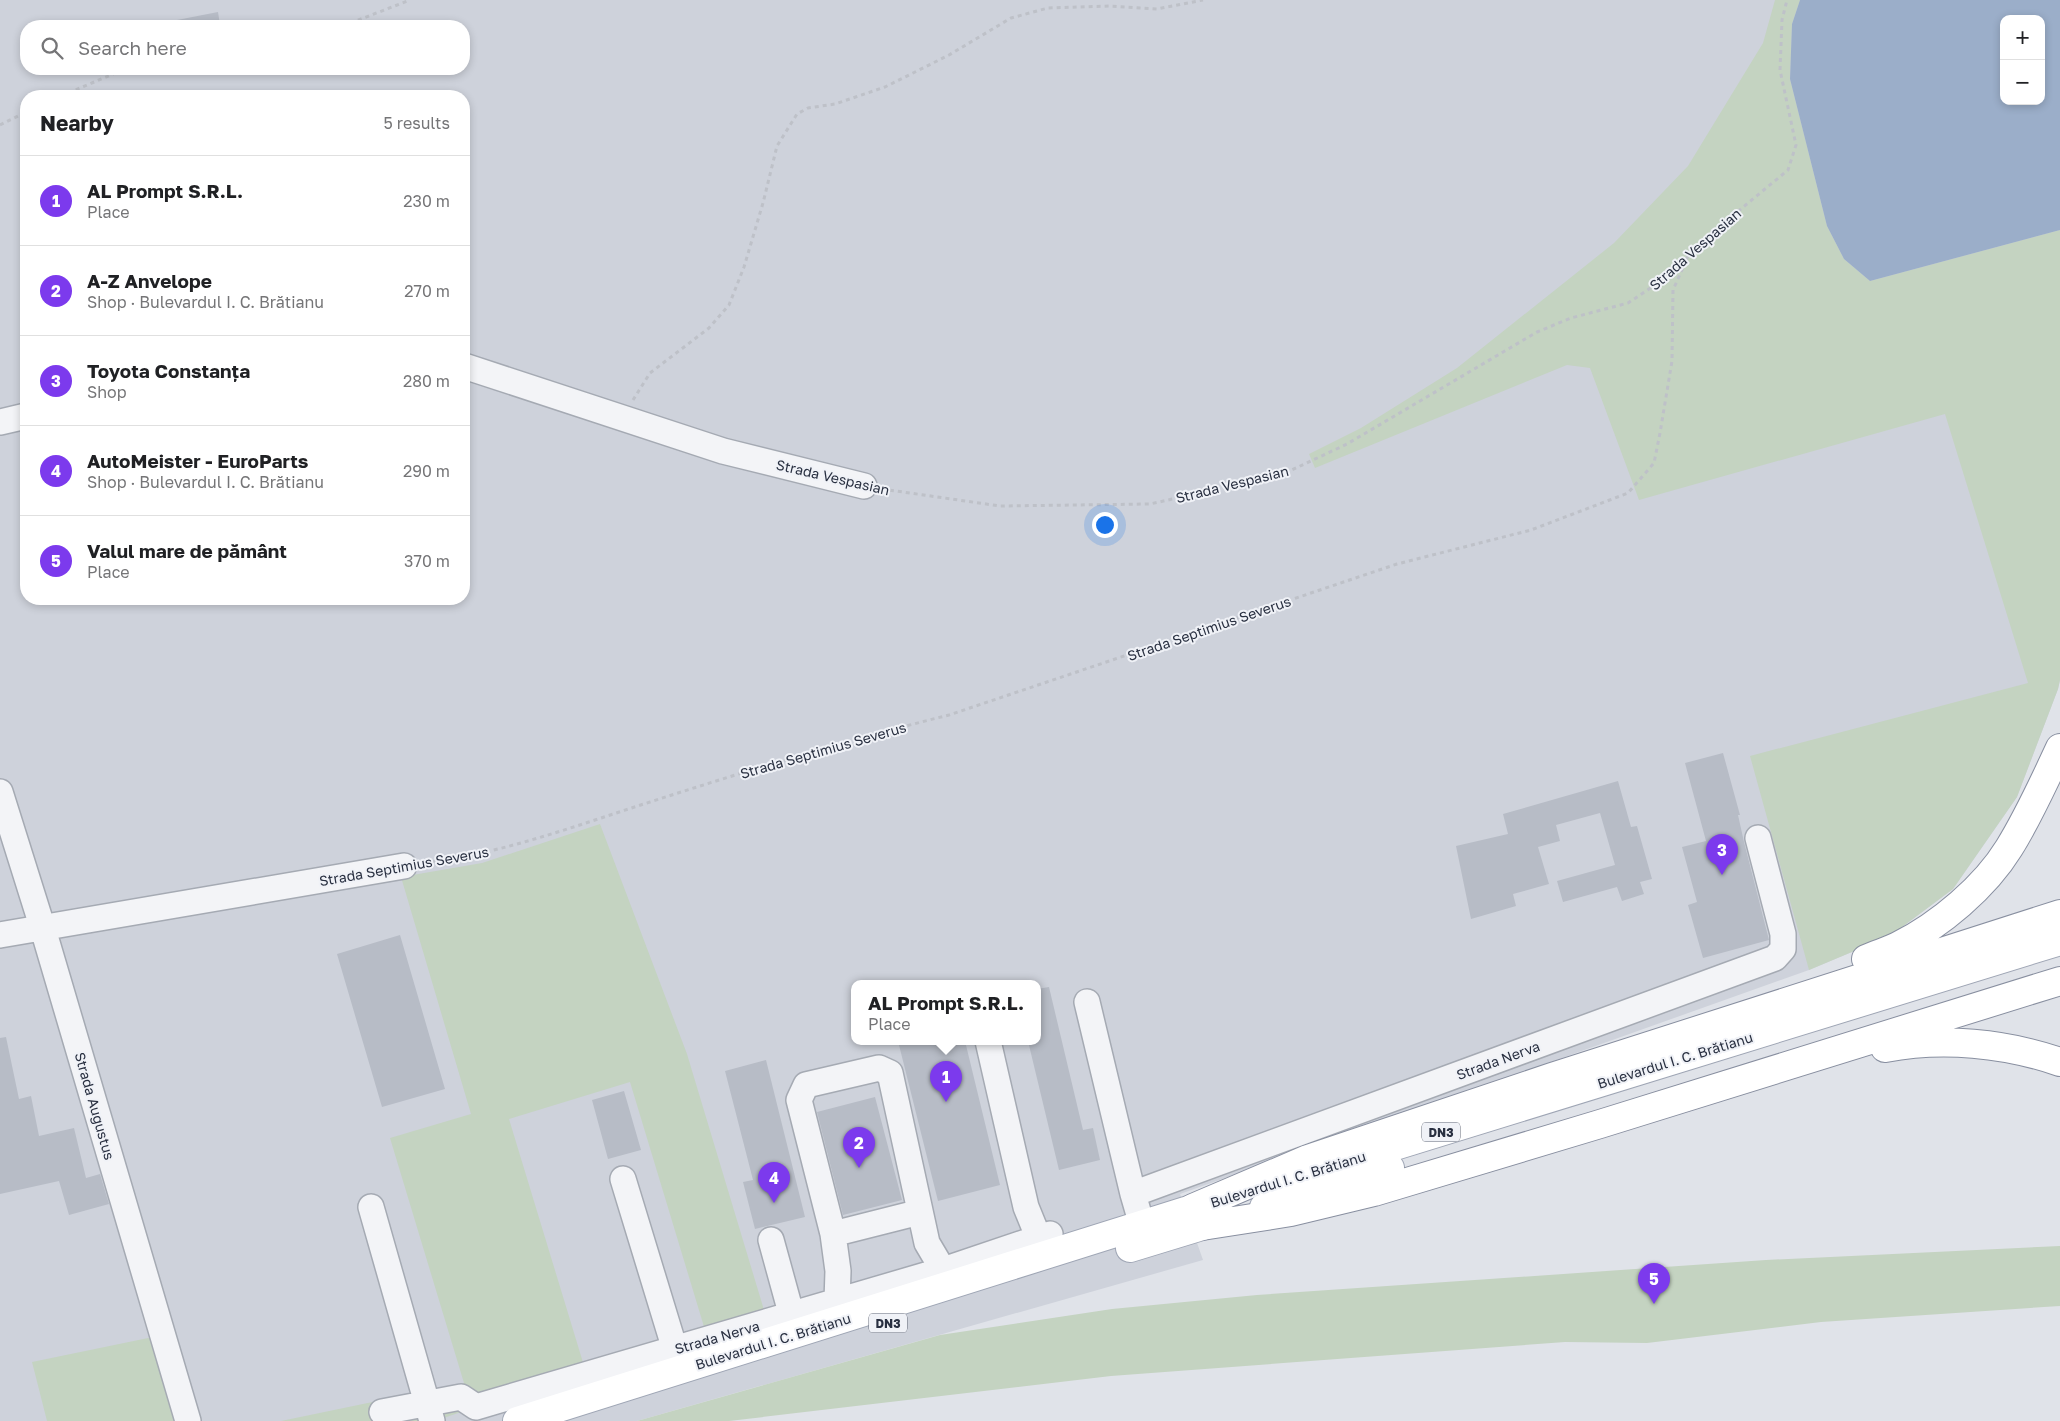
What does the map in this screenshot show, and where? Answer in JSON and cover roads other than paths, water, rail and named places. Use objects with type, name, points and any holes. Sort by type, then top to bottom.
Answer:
[{"type":"main road","points":[[1552,1076],[1601,1052],[1898,946],[1945,917],[1985,878],[2008,849],[2035,802],[2060,748]]},
{"type":"main road","points":[[1198,1217],[1308,1159],[1552,1076],[2060,914]]},
{"type":"main road","name":"Bulevardul I. C. Brătianu","points":[[574,1421],[1198,1217],[2060,941]]},
{"type":"main road","name":"Bulevardul I. C. Brătianu","points":[[517,1421],[678,1359],[794,1324],[822,1325],[947,1271],[1047,1242],[1198,1217],[2060,961]]},
{"type":"main road","points":[[1198,1217],[1290,1212],[1374,1192],[2060,981]]},
{"type":"main road","points":[[1771,1071],[1899,1046],[1956,1043],[2007,1048],[2060,1062]]},
{"type":"lane","name":"Strada Vespasian","points":[[470,368],[723,451],[864,486]]},
{"type":"lane","points":[[0,422],[20,417]]},
{"type":"lane","name":"Strada Augustus","points":[[0,792],[43,929],[188,1421]]},
{"type":"lane","name":"Strada Nerva","points":[[1133,1194],[1775,958],[1783,949],[1783,934],[1758,838]]},
{"type":"lane","name":"Strada Septimius Severus","points":[[0,936],[404,866]]},
{"type":"lane","points":[[1088,1002],[1142,1225]]},
{"type":"lane","points":[[989,1045],[1026,1207],[1047,1242]]},
{"type":"lane","points":[[771,1240],[794,1324],[837,1301],[947,1271],[927,1243],[890,1073],[879,1068],[806,1085],[800,1100],[833,1234],[838,1271],[837,1301],[822,1325]]},
{"type":"lane","points":[[623,1179],[678,1359]]},
{"type":"lane","points":[[370,1207],[430,1412]]},
{"type":"lane","points":[[833,1234],[920,1212]]},
{"type":"lane","name":"Strada Nerva","points":[[382,1412],[430,1412],[461,1397],[476,1407],[678,1359]]},
{"type":"water","points":[[1800,0],[2060,0],[2060,230],[1870,281],[1844,259],[1827,226],[1790,79],[1792,24]]},
{"type":"place","name":"Toyota Constanța","points":[[1722,875]]},
{"type":"place","name":"AL Prompt S.R.L.","points":[[946,1102]]},
{"type":"place","name":"A-Z Anvelope","points":[[859,1168]]},
{"type":"place","name":"AutoMeister - EuroParts","points":[[774,1203]]},
{"type":"place","name":"Valul mare de pământ","points":[[1654,1304]]}]
